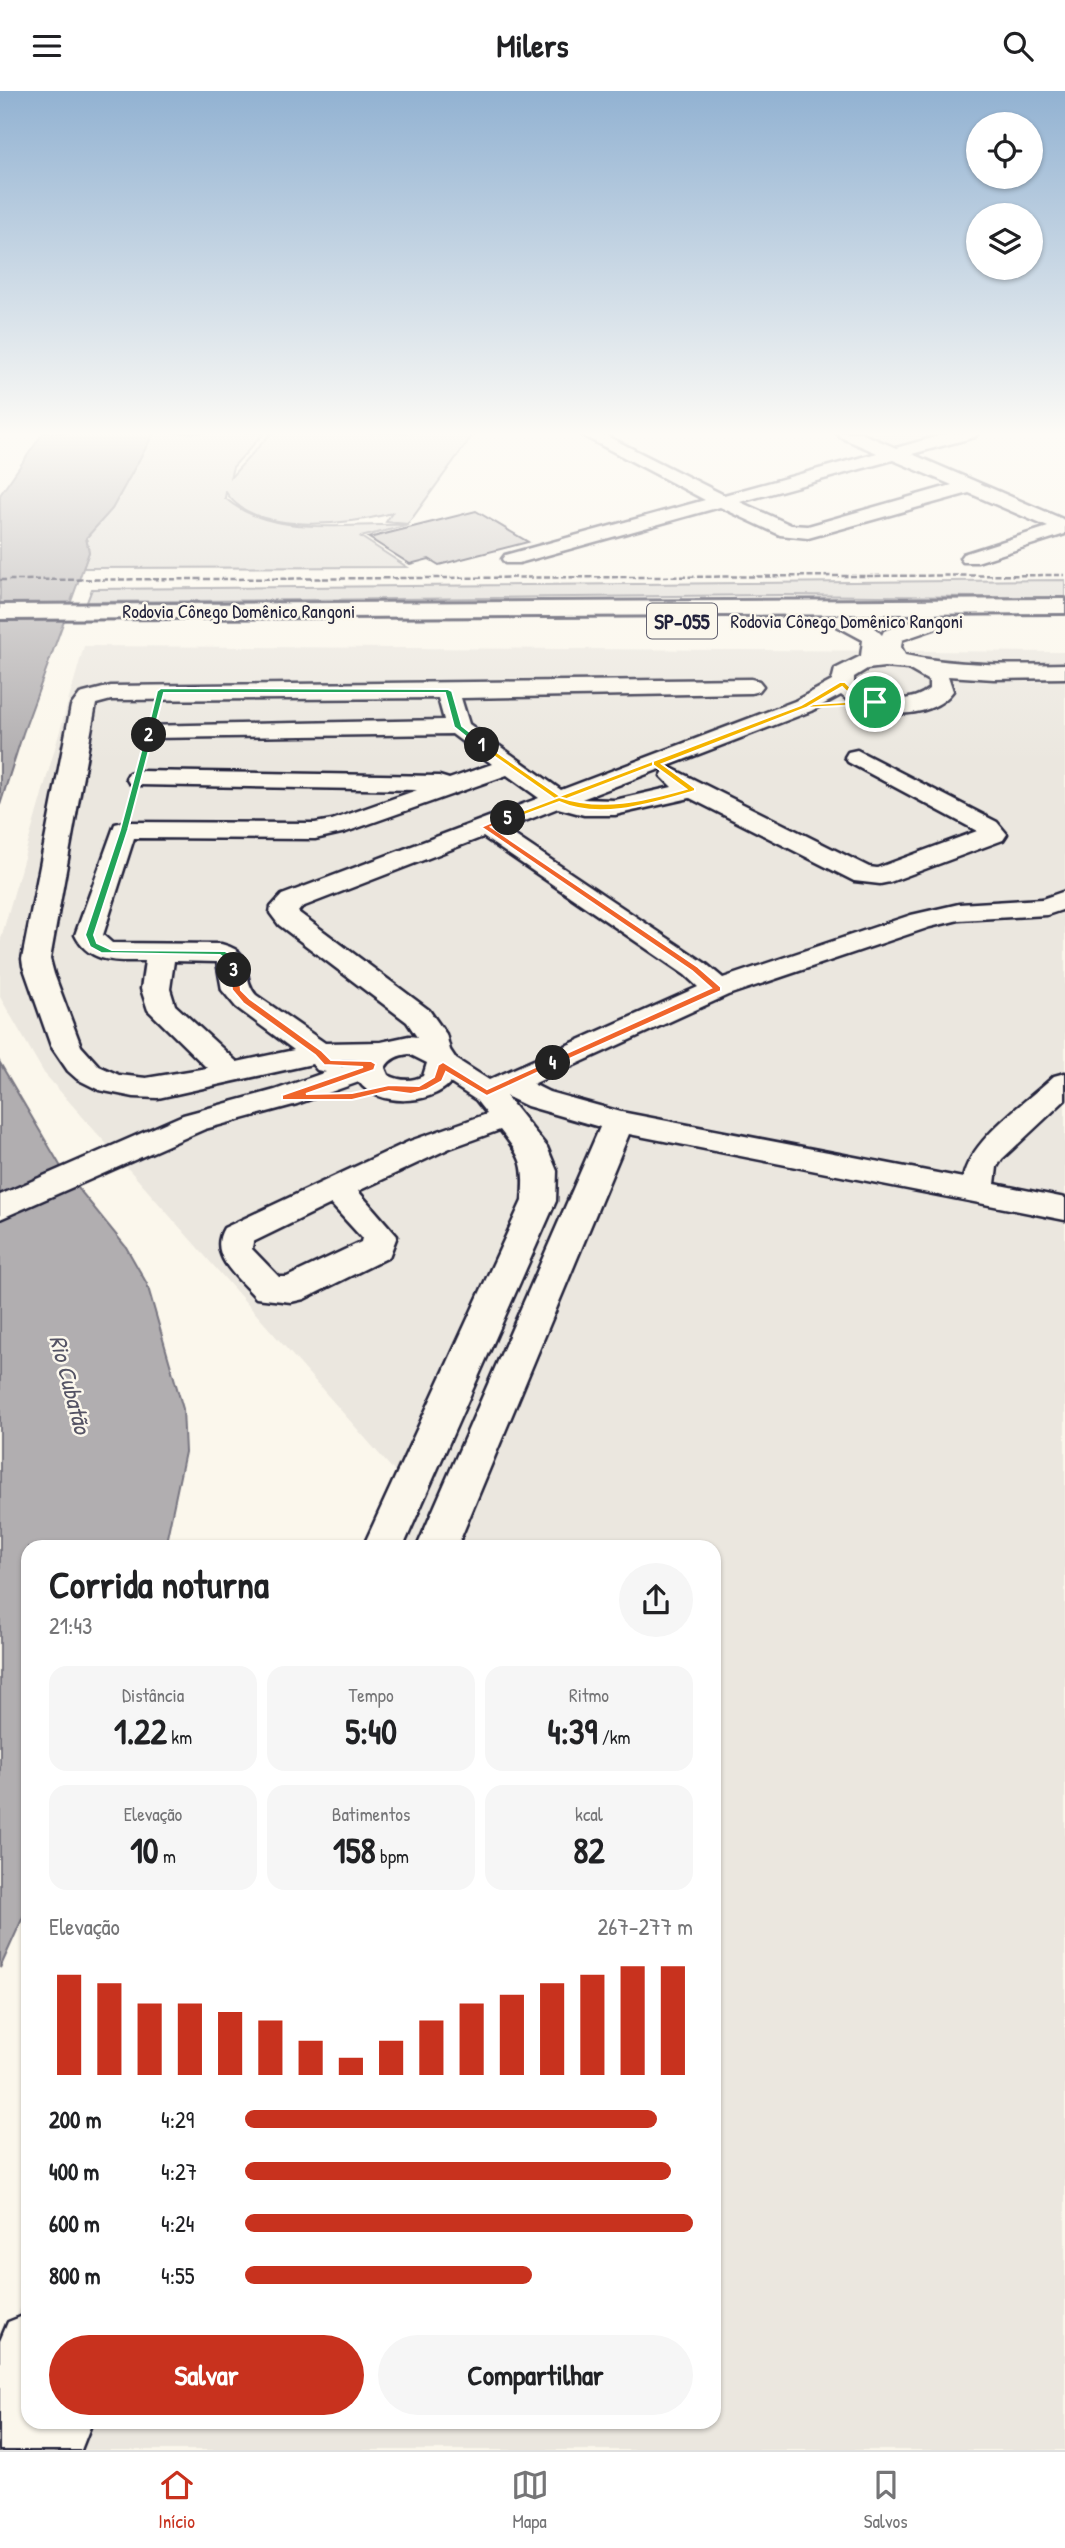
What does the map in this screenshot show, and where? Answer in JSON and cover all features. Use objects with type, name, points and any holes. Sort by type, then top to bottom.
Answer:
[{"type":"highway","name":"Rodovia Cônego Domênico Rangoni","points":[[0,610],[95,618],[1065,606]]},
{"type":"highway","name":"Rodovia Cônego Domênico Rangoni","points":[[320,617],[1065,621]]},
{"type":"highway","points":[[0,626],[95,618]]},
{"type":"street","points":[[512,559],[570,543]]},
{"type":"street","points":[[970,558],[1017,543]]},
{"type":"street","points":[[845,621],[872,636],[876,642],[877,649],[870,661]]},
{"type":"street","points":[[897,661],[890,647],[892,636],[935,621]]},
{"type":"street","points":[[875,702],[851,692],[843,684],[843,674],[847,669],[870,661],[897,661],[922,667],[994,672],[1065,671]]},
{"type":"street","points":[[922,667],[937,675],[942,685]]},
{"type":"street","points":[[803,706],[875,702],[899,705],[921,702],[937,695],[942,685],[994,672]]},
{"type":"street","points":[[399,1004],[390,1023],[382,1064],[399,1090],[422,1088],[439,1079],[439,1059],[425,1024],[289,919],[285,907],[292,901],[803,706],[843,684]]},
{"type":"street","points":[[382,1064],[316,1058],[158,1088],[134,1088],[110,1084],[88,1073],[71,1056],[39,975],[36,959],[83,706],[88,699],[111,692],[161,691],[448,691],[751,686]]},
{"type":"street","points":[[161,691],[124,830],[89,935],[93,945],[101,950],[161,953],[208,951],[231,958],[237,990],[246,1001],[316,1058]]},
{"type":"street","points":[[448,691],[458,727],[510,767],[559,799],[587,808],[649,801],[692,789]]},
{"type":"street","points":[[150,731],[458,727]]},
{"type":"street","points":[[283,832],[303,730]]},
{"type":"street","points":[[656,763],[692,789],[864,875],[880,876],[995,834],[988,827],[857,757]]},
{"type":"street","points":[[124,830],[283,832],[337,827],[510,767]]},
{"type":"street","points":[[138,778],[460,784]]},
{"type":"street","points":[[612,779],[676,817]]},
{"type":"street","points":[[485,827],[695,969],[718,989]]},
{"type":"street","points":[[336,1189],[441,1139],[477,1125],[501,1102],[718,989],[921,921],[959,912],[1047,907],[1065,899]]},
{"type":"street","points":[[161,953],[154,987],[156,999],[163,1010],[231,1073]]},
{"type":"street","points":[[0,1209],[194,1122],[286,1097],[352,1096],[382,1064],[416,1047],[439,1059],[501,1102],[531,1147],[541,1171],[539,1201],[386,1540]]},
{"type":"street","points":[[977,1191],[981,1167],[990,1152],[1065,1083]]},
{"type":"street","points":[[422,1088],[453,1102],[538,1099],[618,1122],[1065,1209]]},
{"type":"street","points":[[440,1540],[618,1122]]},
{"type":"street","points":[[15,2450],[13,2416],[21,2377]]},
{"type":"street","points":[[51,2450],[60,2429]]},
{"type":"shaded area","points":[[87,543],[370,543],[407,567],[83,568],[89,552]]},
{"type":"shaded area","points":[[1065,580],[1065,598],[780,595],[87,602],[92,589]]},
{"type":"shaded area","points":[[84,646],[1065,652],[1065,2450],[0,2450],[0,2353],[21,2306],[21,2429],[721,2429],[721,1540],[365,1540],[395,1472],[44,1073],[0,997],[0,942]]},
{"type":"water","points":[[0,543],[87,543],[89,552],[23,733],[0,805]]},
{"type":"water","name":"Rio Cubatão","points":[[0,1063],[61,1167],[126,1247],[147,1284],[183,1409],[185,1452],[166,1540],[21,1540],[21,1922],[0,1968]]},
{"type":"building","points":[[377,543],[524,543],[439,565],[429,559],[410,564]]},
{"type":"railway","points":[[0,580],[1065,575]]},
{"type":"route","points":[[875,702],[803,706],[559,799],[510,767],[458,727],[448,691],[161,691],[124,830],[89,935],[93,945],[112,952],[221,953],[231,958],[234,965],[234,982],[246,1001],[319,1053],[328,1063],[371,1064],[370,1068],[286,1097],[352,1096],[389,1088],[422,1088],[439,1079],[443,1065],[487,1093],[718,989],[695,969],[485,827],[559,799],[587,808],[605,808],[649,801],[692,789],[656,763],[803,706],[843,684],[858,696],[875,702]]}]
